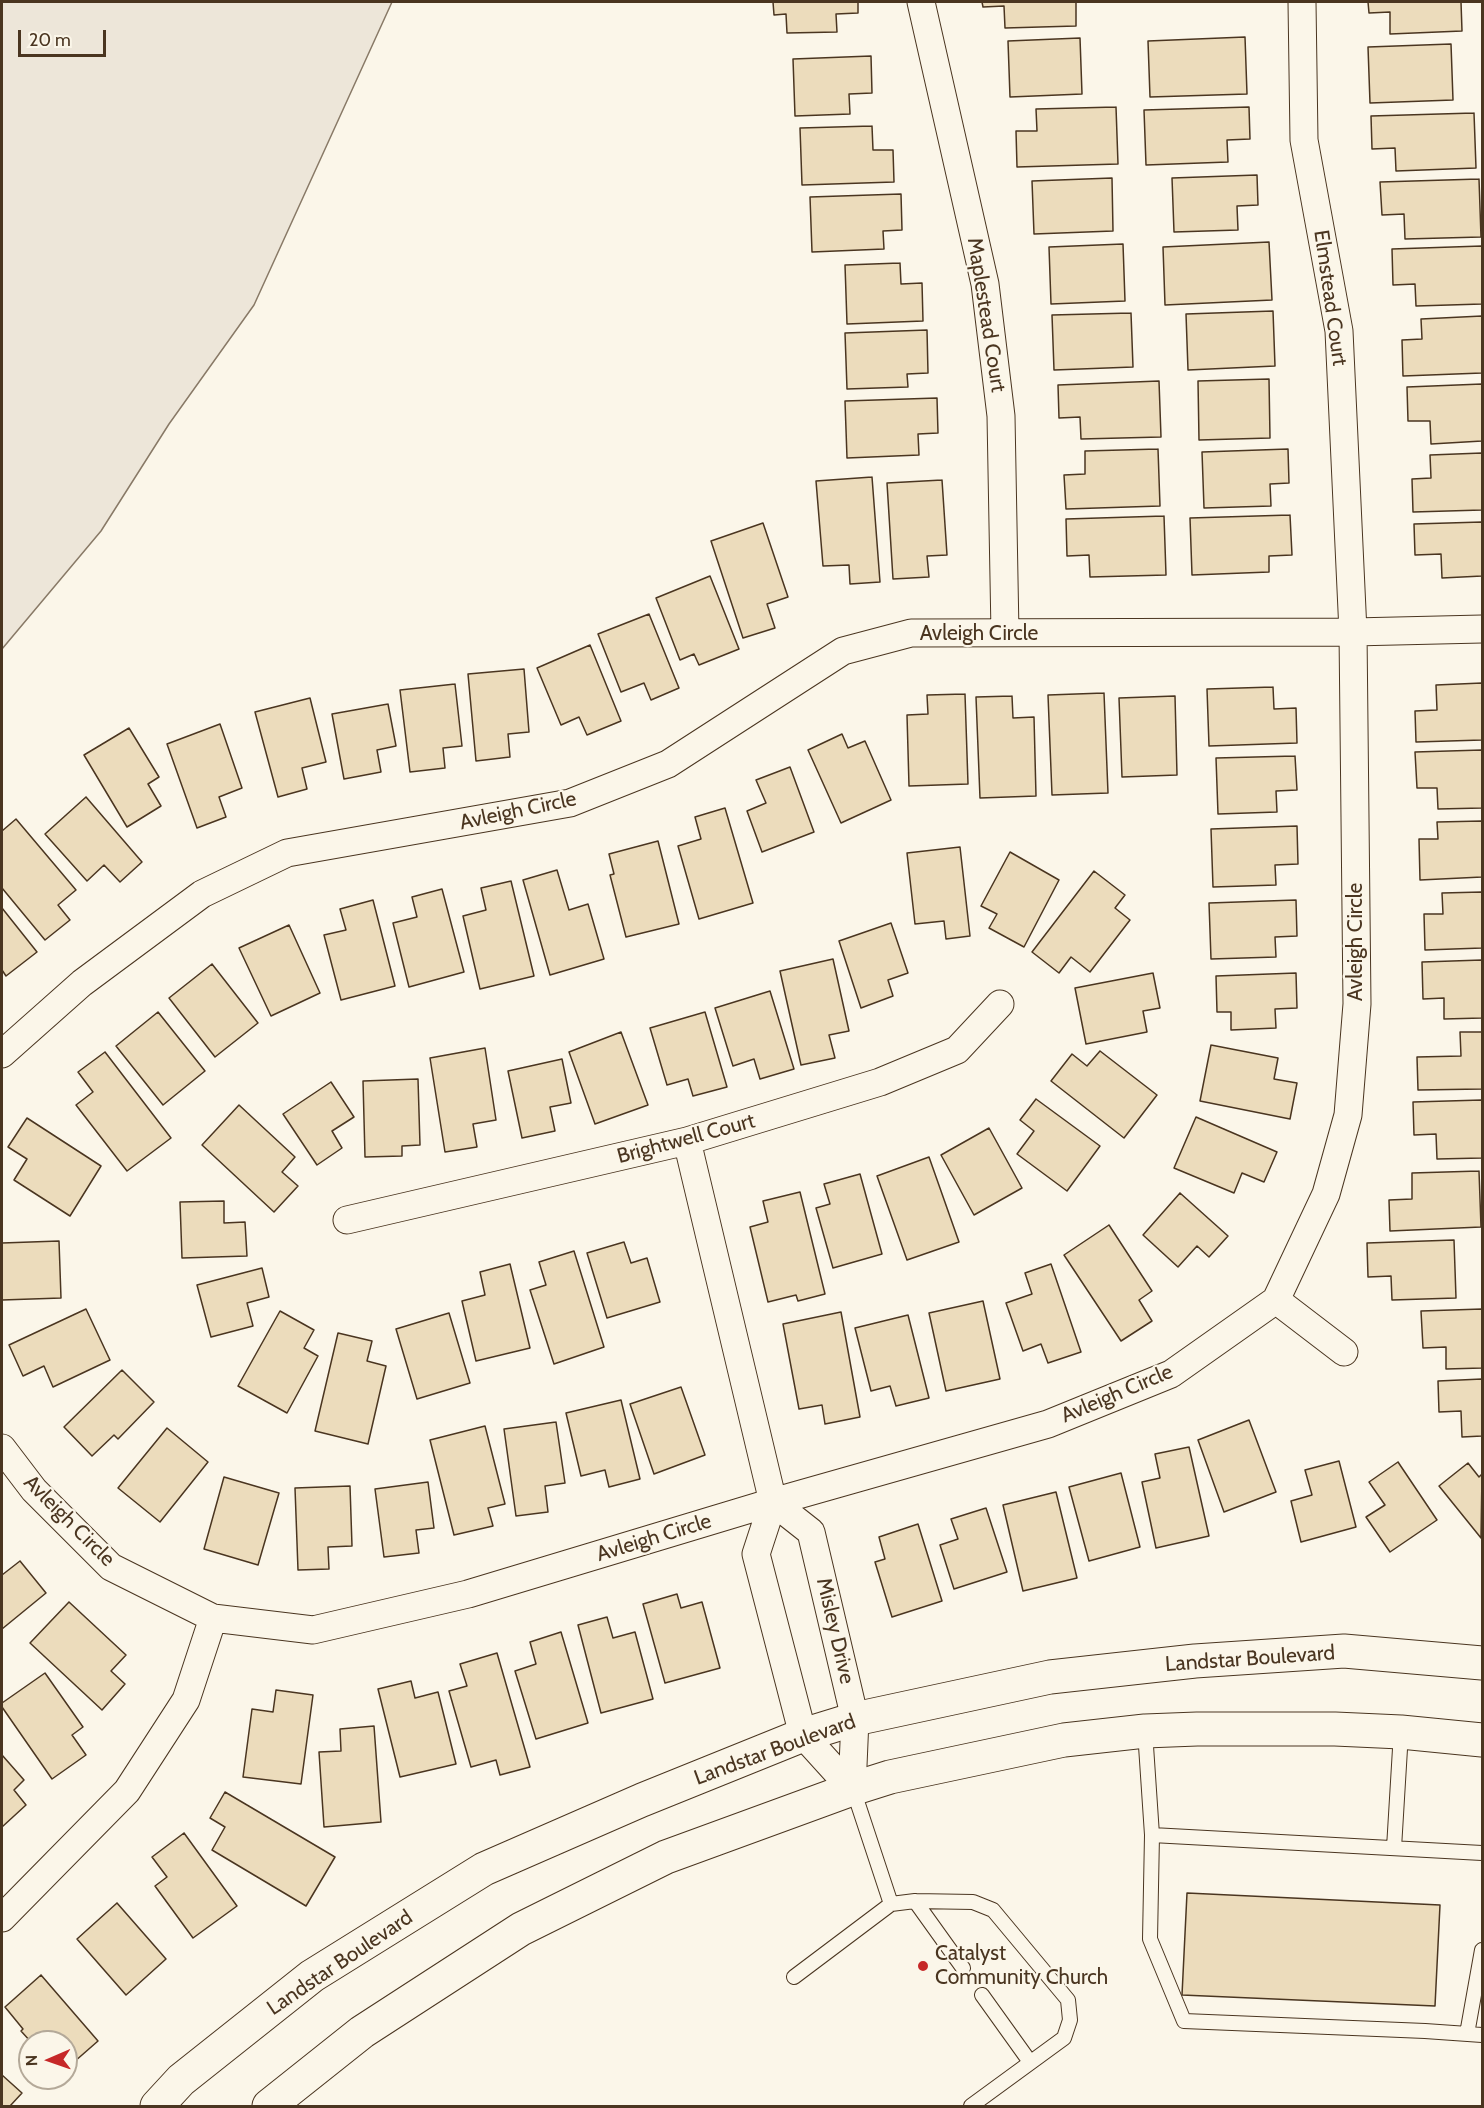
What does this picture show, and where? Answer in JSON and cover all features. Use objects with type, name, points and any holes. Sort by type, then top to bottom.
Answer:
[{"type":"main road","name":"Landstar Boulevard","points":[[158,2106],[180,2080],[312,1977],[484,1869],[642,1800],[802,1735],[855,1719],[1050,1677],[1195,1661],[1344,1651],[1482,1663]]},
{"type":"main road","points":[[269,2106],[362,2032],[521,1929],[666,1857],[890,1777],[1064,1740],[1145,1731],[1312,1729],[1401,1732],[1482,1740]]},
{"type":"street","name":"Maplestead Court","points":[[921,2],[985,284],[1001,416],[1005,633]]},
{"type":"street","name":"Elmstead Court","points":[[1302,2],[1304,140],[1339,331],[1353,632]]},
{"type":"street","points":[[1353,632],[1482,628]]},
{"type":"street","name":"Avleigh Circle","points":[[2,1054],[82,983],[202,894],[287,853],[570,803],[668,765],[843,651],[911,633],[1353,632],[1357,1004],[1348,1115],[1326,1194],[1276,1300],[1171,1374],[1048,1424],[773,1502],[468,1594],[313,1630],[213,1618],[111,1567],[34,1490],[2,1448]]},
{"type":"street","name":"Brightwell Court","points":[[347,1220],[687,1141],[880,1082],[957,1050],[1000,1004]]},
{"type":"street","points":[[687,1141],[773,1502],[756,1554],[802,1735],[852,1789]]},
{"type":"street","points":[[1276,1300],[1344,1352]]},
{"type":"street","name":"Misley Drive","points":[[773,1502],[811,1532],[855,1719],[852,1789]]},
{"type":"street","points":[[2,1918],[127,1791],[186,1700],[213,1618]]},
{"type":"lane","points":[[1145,1731],[1152,1835],[1150,1939],[1184,2021],[1482,2035]]},
{"type":"lane","points":[[1394,1848],[1401,1732]]},
{"type":"lane","points":[[852,1789],[891,1904]]},
{"type":"lane","points":[[1152,1835],[1482,1853]]},
{"type":"lane","points":[[915,1901],[963,1968]]},
{"type":"lane","points":[[794,1977],[891,1904],[915,1901],[974,1902],[993,1910],[1068,2000],[1070,2020],[1064,2038],[971,2106]]},
{"type":"lane","points":[[1467,2034],[1482,1950]]},
{"type":"lane","points":[[982,1995],[1030,2062]]},
{"type":"shaded area","points":[[2,2],[392,2],[254,305],[169,424],[101,531],[2,649]]},
{"type":"building","points":[[773,2],[858,2],[858,13],[836,14],[837,32],[787,33],[786,14],[774,15]]},
{"type":"building","points":[[982,2],[1076,2],[1076,26],[1005,28],[1004,6],[983,7]]},
{"type":"building","points":[[1368,2],[1461,2],[1462,31],[1390,34],[1390,12],[1369,13]]},
{"type":"building","points":[[1245,37],[1247,94],[1150,97],[1148,41]]},
{"type":"building","points":[[1080,38],[1082,94],[1010,97],[1008,41]]},
{"type":"building","points":[[1451,44],[1453,100],[1370,103],[1368,47]]},
{"type":"building","points":[[871,56],[872,93],[849,94],[850,114],[795,116],[793,59]]},
{"type":"building","points":[[1116,107],[1118,164],[1017,167],[1016,131],[1037,131],[1036,109]]},
{"type":"building","points":[[1249,107],[1250,139],[1227,140],[1228,162],[1146,165],[1144,110]]},
{"type":"building","points":[[1474,113],[1476,168],[1396,171],[1395,148],[1372,149],[1371,116]]},
{"type":"building","points":[[872,126],[873,150],[893,150],[894,182],[802,185],[800,128]]},
{"type":"building","points":[[1257,175],[1258,205],[1237,206],[1238,230],[1174,232],[1172,178]]},
{"type":"building","points":[[1112,178],[1113,231],[1034,234],[1032,181]]},
{"type":"building","points":[[1479,179],[1481,237],[1405,239],[1404,214],[1382,215],[1380,182]]},
{"type":"building","points":[[901,194],[902,230],[883,231],[884,249],[812,252],[810,197]]},
{"type":"building","points":[[1269,242],[1272,300],[1165,305],[1163,247]]},
{"type":"building","points":[[1123,244],[1125,301],[1051,304],[1049,247]]},
{"type":"building","points":[[1482,246],[1482,304],[1416,306],[1415,284],[1393,285],[1392,249]]},
{"type":"building","points":[[900,263],[901,284],[922,283],[923,321],[847,324],[845,265]]},
{"type":"building","points":[[1273,311],[1275,366],[1188,370],[1186,314]]},
{"type":"building","points":[[1131,313],[1133,367],[1054,370],[1052,315]]},
{"type":"building","points":[[1482,316],[1482,373],[1403,376],[1402,340],[1422,339],[1421,319]]},
{"type":"building","points":[[927,330],[928,373],[907,374],[908,387],[847,389],[845,333]]},
{"type":"building","points":[[1269,379],[1270,438],[1199,440],[1198,381]]},
{"type":"building","points":[[1159,381],[1161,437],[1081,439],[1080,417],[1059,418],[1058,385]]},
{"type":"building","points":[[1482,384],[1482,441],[1431,444],[1430,421],[1408,421],[1407,387]]},
{"type":"building","points":[[937,398],[938,433],[918,434],[919,455],[847,458],[845,401]]},
{"type":"building","points":[[1158,449],[1160,506],[1066,509],[1064,475],[1085,474],[1085,451]]},
{"type":"building","points":[[1288,449],[1289,483],[1270,484],[1271,506],[1204,508],[1202,452]]},
{"type":"building","points":[[1482,453],[1482,510],[1413,512],[1412,479],[1431,478],[1430,455]]},
{"type":"building","points":[[872,477],[880,582],[850,584],[849,565],[823,566],[816,481]]},
{"type":"building","points":[[942,480],[947,555],[927,556],[929,577],[893,579],[887,483]]},
{"type":"building","points":[[1290,515],[1292,555],[1269,556],[1269,572],[1192,575],[1190,518]]},
{"type":"building","points":[[1164,516],[1166,575],[1090,577],[1089,555],[1067,556],[1066,519]]},
{"type":"building","points":[[1482,522],[1482,576],[1442,578],[1441,554],[1415,555],[1414,524]]},
{"type":"building","points":[[763,523],[788,597],[767,604],[775,628],[743,638],[711,541]]},
{"type":"building","points":[[710,576],[739,649],[699,665],[694,654],[680,660],[656,598]]},
{"type":"building","points":[[649,614],[679,688],[651,700],[644,683],[621,692],[598,634]]},
{"type":"building","points":[[590,645],[621,721],[587,735],[579,717],[561,725],[537,668]]},
{"type":"building","points":[[524,669],[529,732],[508,734],[510,757],[476,761],[468,674]]},
{"type":"building","points":[[1482,683],[1482,740],[1416,742],[1415,711],[1437,710],[1436,685]]},
{"type":"building","points":[[455,684],[462,746],[443,748],[445,768],[410,772],[400,690]]},
{"type":"building","points":[[1273,687],[1274,709],[1296,708],[1297,743],[1209,746],[1207,689]]},
{"type":"building","points":[[1104,693],[1108,793],[1052,795],[1048,695]]},
{"type":"building","points":[[965,694],[968,784],[909,786],[907,715],[928,714],[927,695]]},
{"type":"building","points":[[1012,696],[1013,718],[1034,717],[1036,796],[980,798],[976,697]]},
{"type":"building","points":[[1175,696],[1177,775],[1122,777],[1119,698]]},
{"type":"building","points":[[310,698],[326,762],[302,768],[307,789],[278,797],[255,712]]},
{"type":"building","points":[[388,704],[396,746],[377,750],[381,772],[344,779],[332,714]]},
{"type":"building","points":[[220,724],[242,788],[219,797],[226,817],[197,828],[167,744]]},
{"type":"building","points":[[129,728],[159,777],[148,784],[161,806],[127,827],[84,755]]},
{"type":"building","points":[[842,734],[848,748],[865,741],[891,800],[841,823],[808,750]]},
{"type":"building","points":[[1482,750],[1482,808],[1438,809],[1437,788],[1417,788],[1415,752]]},
{"type":"building","points":[[1295,756],[1297,790],[1276,791],[1277,812],[1218,814],[1216,758]]},
{"type":"building","points":[[790,767],[814,832],[762,852],[747,811],[766,803],[756,780]]},
{"type":"building","points":[[86,797],[142,862],[120,882],[104,865],[87,881],[45,834]]},
{"type":"building","points":[[725,808],[753,903],[699,919],[678,846],[701,839],[695,817]]},
{"type":"building","points":[[16,819],[76,890],[58,905],[70,920],[45,940],[2,888],[2,831]]},
{"type":"building","points":[[1482,821],[1482,877],[1420,880],[1419,839],[1438,839],[1437,822]]},
{"type":"building","points":[[1297,826],[1298,864],[1275,865],[1276,885],[1213,887],[1211,829]]},
{"type":"building","points":[[658,841],[679,924],[626,937],[610,875],[614,874],[609,854]]},
{"type":"building","points":[[960,847],[970,936],[946,939],[944,921],[915,924],[907,853]]},
{"type":"building","points":[[1010,852],[1059,880],[1024,947],[989,928],[997,914],[981,906]]},
{"type":"building","points":[[557,870],[569,910],[588,904],[604,959],[550,975],[523,880]]},
{"type":"building","points":[[1094,871],[1125,895],[1115,908],[1130,920],[1090,972],[1071,957],[1059,973],[1032,952]]},
{"type":"building","points":[[511,881],[534,976],[480,989],[463,916],[486,910],[481,888]]},
{"type":"building","points":[[442,889],[464,972],[409,987],[393,923],[417,917],[412,897]]},
{"type":"building","points":[[1482,892],[1482,948],[1425,950],[1424,914],[1443,914],[1442,893]]},
{"type":"building","points":[[373,900],[395,986],[341,1000],[324,935],[346,930],[340,909]]},
{"type":"building","points":[[1296,900],[1297,936],[1275,937],[1276,957],[1211,959],[1209,903]]},
{"type":"building","points":[[2,908],[37,952],[6,976],[2,970]]},
{"type":"building","points":[[891,923],[908,973],[888,980],[893,996],[861,1008],[839,941]]},
{"type":"building","points":[[289,925],[320,993],[271,1016],[239,948]]},
{"type":"building","points":[[833,959],[849,1031],[829,1035],[835,1058],[801,1065],[780,971]]},
{"type":"building","points":[[1482,960],[1482,1018],[1444,1019],[1444,998],[1423,999],[1422,962]]},
{"type":"building","points":[[212,964],[258,1023],[215,1057],[169,998]]},
{"type":"building","points":[[1153,973],[1160,1008],[1143,1011],[1147,1032],[1086,1044],[1075,988]]},
{"type":"building","points":[[1296,973],[1297,1008],[1275,1009],[1276,1028],[1231,1030],[1231,1012],[1217,1012],[1216,976]]},
{"type":"building","points":[[770,991],[794,1069],[760,1079],[754,1059],[733,1066],[715,1008]]},
{"type":"building","points":[[158,1012],[205,1071],[163,1105],[116,1046]]},
{"type":"building","points":[[705,1012],[727,1087],[693,1096],[688,1079],[667,1085],[650,1028]]},
{"type":"building","points":[[621,1032],[648,1105],[595,1124],[569,1052]]},
{"type":"building","points":[[1460,1032],[1482,1032],[1482,1089],[1418,1090],[1417,1057],[1461,1056]]},
{"type":"building","points":[[1211,1045],[1278,1058],[1274,1079],[1297,1083],[1290,1119],[1200,1101]]},
{"type":"building","points":[[485,1048],[496,1120],[473,1124],[477,1147],[445,1152],[430,1058]]},
{"type":"building","points":[[1100,1051],[1157,1095],[1124,1138],[1051,1081],[1072,1054],[1087,1066]]},
{"type":"building","points":[[105,1052],[171,1138],[127,1171],[76,1105],[93,1092],[78,1072]]},
{"type":"building","points":[[562,1059],[571,1103],[550,1107],[555,1131],[522,1138],[508,1071]]},
{"type":"building","points":[[418,1079],[420,1145],[402,1146],[402,1156],[365,1157],[363,1081]]},
{"type":"building","points":[[331,1082],[354,1117],[332,1131],[342,1148],[317,1165],[283,1114]]},
{"type":"building","points":[[1036,1099],[1100,1146],[1067,1191],[1017,1154],[1034,1131],[1020,1120]]},
{"type":"building","points":[[1482,1100],[1482,1158],[1437,1159],[1436,1134],[1414,1135],[1413,1102]]},
{"type":"building","points":[[239,1105],[295,1157],[282,1172],[298,1186],[274,1212],[202,1145]]},
{"type":"building","points":[[1196,1117],[1277,1152],[1264,1182],[1242,1173],[1234,1193],[1174,1168]]},
{"type":"building","points":[[27,1118],[101,1166],[70,1216],[14,1180],[27,1159],[8,1147]]},
{"type":"building","points":[[989,1128],[1022,1188],[974,1215],[941,1155]]},
{"type":"building","points":[[929,1157],[959,1242],[907,1260],[877,1176]]},
{"type":"building","points":[[1479,1171],[1481,1227],[1390,1231],[1389,1200],[1412,1199],[1412,1173]]},
{"type":"building","points":[[860,1174],[882,1254],[833,1268],[816,1208],[830,1204],[824,1184]]},
{"type":"building","points":[[800,1192],[825,1294],[798,1301],[796,1295],[768,1302],[750,1227],[768,1222],[763,1201]]},
{"type":"building","points":[[1180,1193],[1228,1236],[1209,1257],[1197,1246],[1178,1267],[1143,1235]]},
{"type":"building","points":[[224,1201],[224,1223],[245,1222],[247,1256],[182,1258],[180,1202]]},
{"type":"building","points":[[1109,1225],[1152,1291],[1139,1300],[1152,1321],[1121,1341],[1064,1255]]},
{"type":"building","points":[[1454,1240],[1456,1298],[1392,1300],[1391,1276],[1368,1277],[1367,1243]]},
{"type":"building","points":[[59,1241],[61,1298],[2,1300],[2,1243]]},
{"type":"building","points":[[624,1242],[631,1263],[647,1258],[660,1302],[607,1318],[587,1253]]},
{"type":"building","points":[[574,1251],[604,1347],[554,1364],[530,1290],[546,1285],[539,1262]]},
{"type":"building","points":[[510,1264],[530,1348],[476,1361],[462,1301],[485,1295],[480,1272]]},
{"type":"building","points":[[1051,1264],[1081,1352],[1048,1363],[1041,1344],[1023,1351],[1006,1303],[1032,1294],[1025,1273]]},
{"type":"building","points":[[262,1268],[269,1297],[247,1303],[253,1326],[211,1337],[197,1285]]},
{"type":"building","points":[[983,1301],[1000,1379],[946,1391],[929,1313]]},
{"type":"building","points":[[86,1309],[110,1360],[53,1387],[44,1366],[23,1376],[9,1345]]},
{"type":"building","points":[[1482,1309],[1482,1368],[1446,1369],[1446,1347],[1423,1348],[1421,1311]]},
{"type":"building","points":[[280,1311],[314,1330],[304,1348],[318,1356],[287,1413],[238,1386]]},
{"type":"building","points":[[841,1312],[860,1417],[825,1424],[822,1405],[799,1409],[783,1324]]},
{"type":"building","points":[[449,1313],[470,1383],[417,1399],[396,1329]]},
{"type":"building","points":[[908,1315],[929,1398],[896,1406],[890,1386],[871,1391],[855,1328]]},
{"type":"building","points":[[338,1333],[372,1341],[367,1361],[386,1366],[368,1444],[315,1431]]},
{"type":"building","points":[[122,1370],[154,1402],[118,1439],[114,1435],[92,1456],[64,1427]]},
{"type":"building","points":[[1482,1379],[1482,1436],[1462,1437],[1461,1411],[1439,1412],[1438,1381]]},
{"type":"building","points":[[681,1387],[705,1455],[654,1474],[630,1404]]},
{"type":"building","points":[[621,1400],[640,1479],[609,1487],[605,1470],[581,1476],[566,1413]]},
{"type":"building","points":[[1249,1420],[1276,1492],[1224,1512],[1198,1440]]},
{"type":"building","points":[[556,1422],[565,1483],[545,1486],[548,1512],[516,1516],[504,1429]]},
{"type":"building","points":[[485,1426],[505,1504],[488,1508],[493,1526],[454,1535],[430,1440]]},
{"type":"building","points":[[167,1428],[208,1462],[160,1522],[118,1488]]},
{"type":"building","points":[[1189,1447],[1209,1536],[1156,1548],[1142,1482],[1160,1478],[1155,1454]]},
{"type":"building","points":[[1339,1461],[1356,1527],[1301,1542],[1291,1501],[1312,1495],[1305,1470]]},
{"type":"building","points":[[1398,1462],[1437,1520],[1390,1552],[1366,1517],[1385,1505],[1369,1482]]},
{"type":"building","points":[[1468,1463],[1479,1477],[1482,1474],[1481,1538],[1439,1486]]},
{"type":"building","points":[[1121,1473],[1140,1547],[1089,1561],[1069,1487]]},
{"type":"building","points":[[224,1477],[279,1493],[258,1565],[204,1549]]},
{"type":"building","points":[[428,1482],[434,1528],[416,1530],[419,1553],[384,1557],[375,1489]]},
{"type":"building","points":[[350,1486],[352,1546],[328,1547],[329,1569],[298,1570],[295,1488]]},
{"type":"building","points":[[1056,1492],[1077,1578],[1023,1591],[1003,1505]]},
{"type":"building","points":[[986,1508],[1007,1572],[954,1589],[940,1545],[958,1539],[951,1519]]},
{"type":"building","points":[[918,1524],[942,1601],[892,1617],[875,1562],[885,1559],[879,1537]]},
{"type":"building","points":[[20,1561],[46,1593],[2,1629],[2,1575]]},
{"type":"building","points":[[677,1594],[681,1608],[702,1602],[720,1668],[665,1683],[643,1604]]},
{"type":"building","points":[[69,1602],[126,1655],[111,1671],[125,1684],[102,1710],[30,1643]]},
{"type":"building","points":[[607,1617],[613,1638],[635,1632],[653,1699],[601,1713],[578,1625]]},
{"type":"building","points":[[561,1632],[588,1723],[536,1739],[515,1671],[536,1664],[530,1642]]},
{"type":"building","points":[[497,1653],[530,1767],[500,1775],[496,1760],[471,1767],[449,1691],[467,1686],[460,1664]]},
{"type":"building","points":[[45,1673],[83,1727],[72,1735],[86,1755],[52,1779],[2,1707],[2,1703]]},
{"type":"building","points":[[411,1681],[415,1698],[438,1692],[456,1764],[400,1777],[378,1689]]},
{"type":"building","points":[[276,1690],[313,1695],[301,1784],[243,1777],[252,1709],[273,1712]]},
{"type":"building","points":[[374,1726],[381,1822],[324,1827],[319,1752],[341,1751],[340,1729]]},
{"type":"building","points":[[2,1755],[24,1780],[14,1790],[26,1805],[2,1827]]},
{"type":"building","points":[[225,1792],[335,1857],[306,1906],[212,1850],[225,1827],[210,1818]]},
{"type":"building","points":[[184,1833],[237,1906],[193,1938],[155,1886],[167,1877],[152,1857]]},
{"type":"building","points":[[1187,1893],[1440,1905],[1435,2006],[1182,1995]]},
{"type":"building","points":[[117,1903],[166,1959],[126,1995],[77,1939]]},
{"type":"building","points":[[41,1975],[98,2041],[78,2058],[78,2030],[22,2030],[5,2007]]},
{"type":"building","points":[[2,2075],[22,2093],[10,2106],[2,2106]]},
{"type":"place","name":"Catalyst Community Church","points":[[923,1966]]}]
